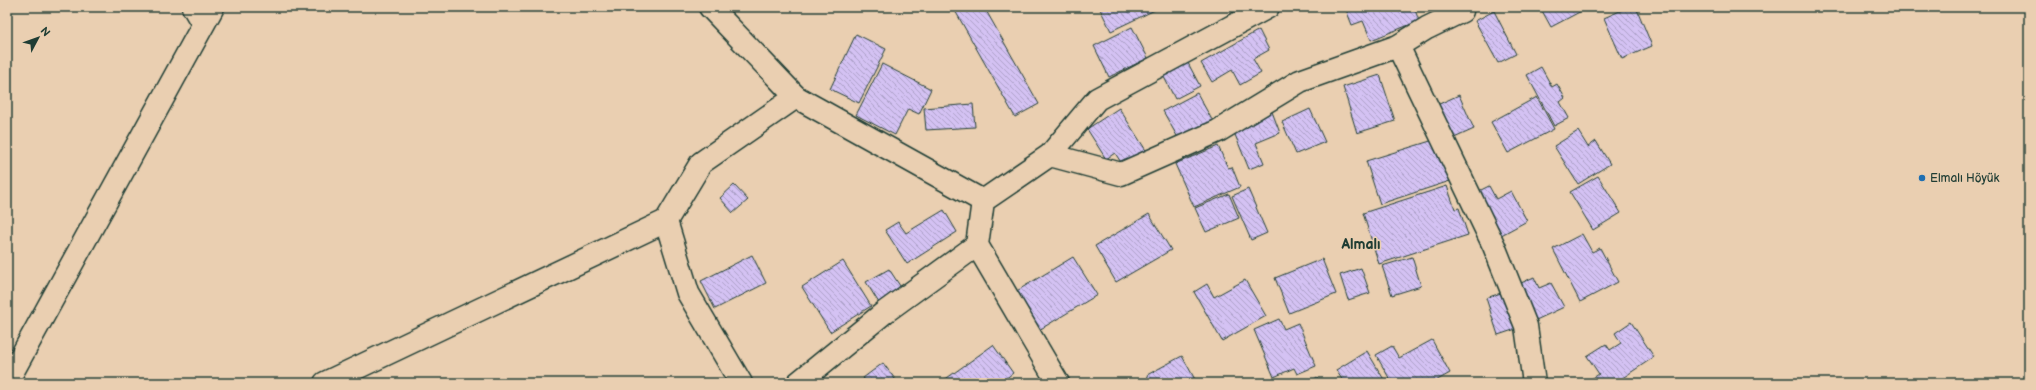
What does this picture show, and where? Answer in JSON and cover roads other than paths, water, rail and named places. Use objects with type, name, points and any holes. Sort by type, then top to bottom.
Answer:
[{"type":"street","points":[[710,7],[796,97],[983,201]]},
{"type":"street","points":[[1058,383],[977,244],[983,201],[1050,156],[1097,99],[1268,7]]},
{"type":"street","points":[[1050,156],[1121,174],[1218,131],[1300,81],[1398,46],[1427,28],[1462,12]]},
{"type":"street","points":[[7,382],[203,13]]},
{"type":"street","points":[[1398,46],[1494,246],[1526,326],[1534,383]]},
{"type":"street","points":[[325,383],[666,221],[701,163],[796,97]]},
{"type":"street","points":[[666,221],[688,293],[741,383]]},
{"type":"street","points":[[798,383],[885,312],[977,244]]},
{"type":"place","name":"Elmalı Höyük","points":[[1922,178]]},
{"type":"district","name":"Almalı","points":[[1361,244]]}]
